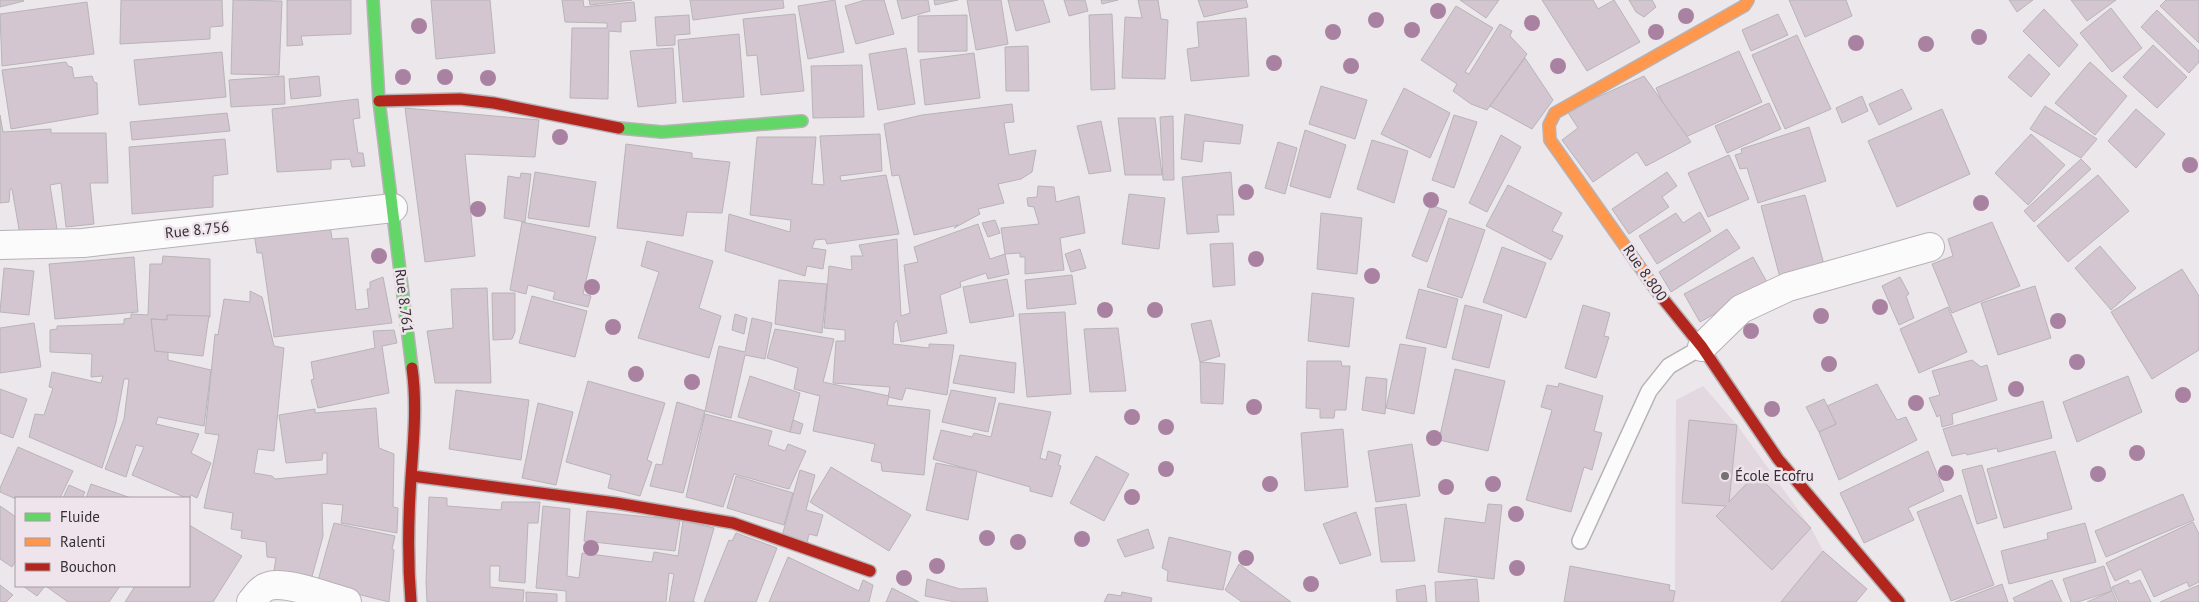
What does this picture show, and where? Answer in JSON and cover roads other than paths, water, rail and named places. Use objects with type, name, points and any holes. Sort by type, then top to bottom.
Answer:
[{"type":"street","name":"Rue 8.761","points":[[373,0],[380,100],[415,389],[408,552],[411,602]]},
{"type":"street","name":"Rue 8.800","points":[[1748,0],[1744,6],[1555,112],[1549,125],[1550,140],[1661,297],[1702,346],[1778,459],[1899,602]]},
{"type":"street","points":[[380,100],[460,99],[502,105],[610,128],[662,132],[802,121]]},
{"type":"street","name":"Rue 8.756","points":[[0,246],[83,243],[393,208]]},
{"type":"street","points":[[1702,346],[1741,309],[1788,287],[1930,247]]},
{"type":"street","points":[[412,476],[616,503],[733,523],[870,571]]},
{"type":"street","points":[[251,602],[268,586],[280,585],[347,602]]},
{"type":"lane","points":[[1580,540],[1649,391],[1669,366],[1702,346]]},
{"type":"place","name":"École Ecofru","points":[[1725,476]]}]
